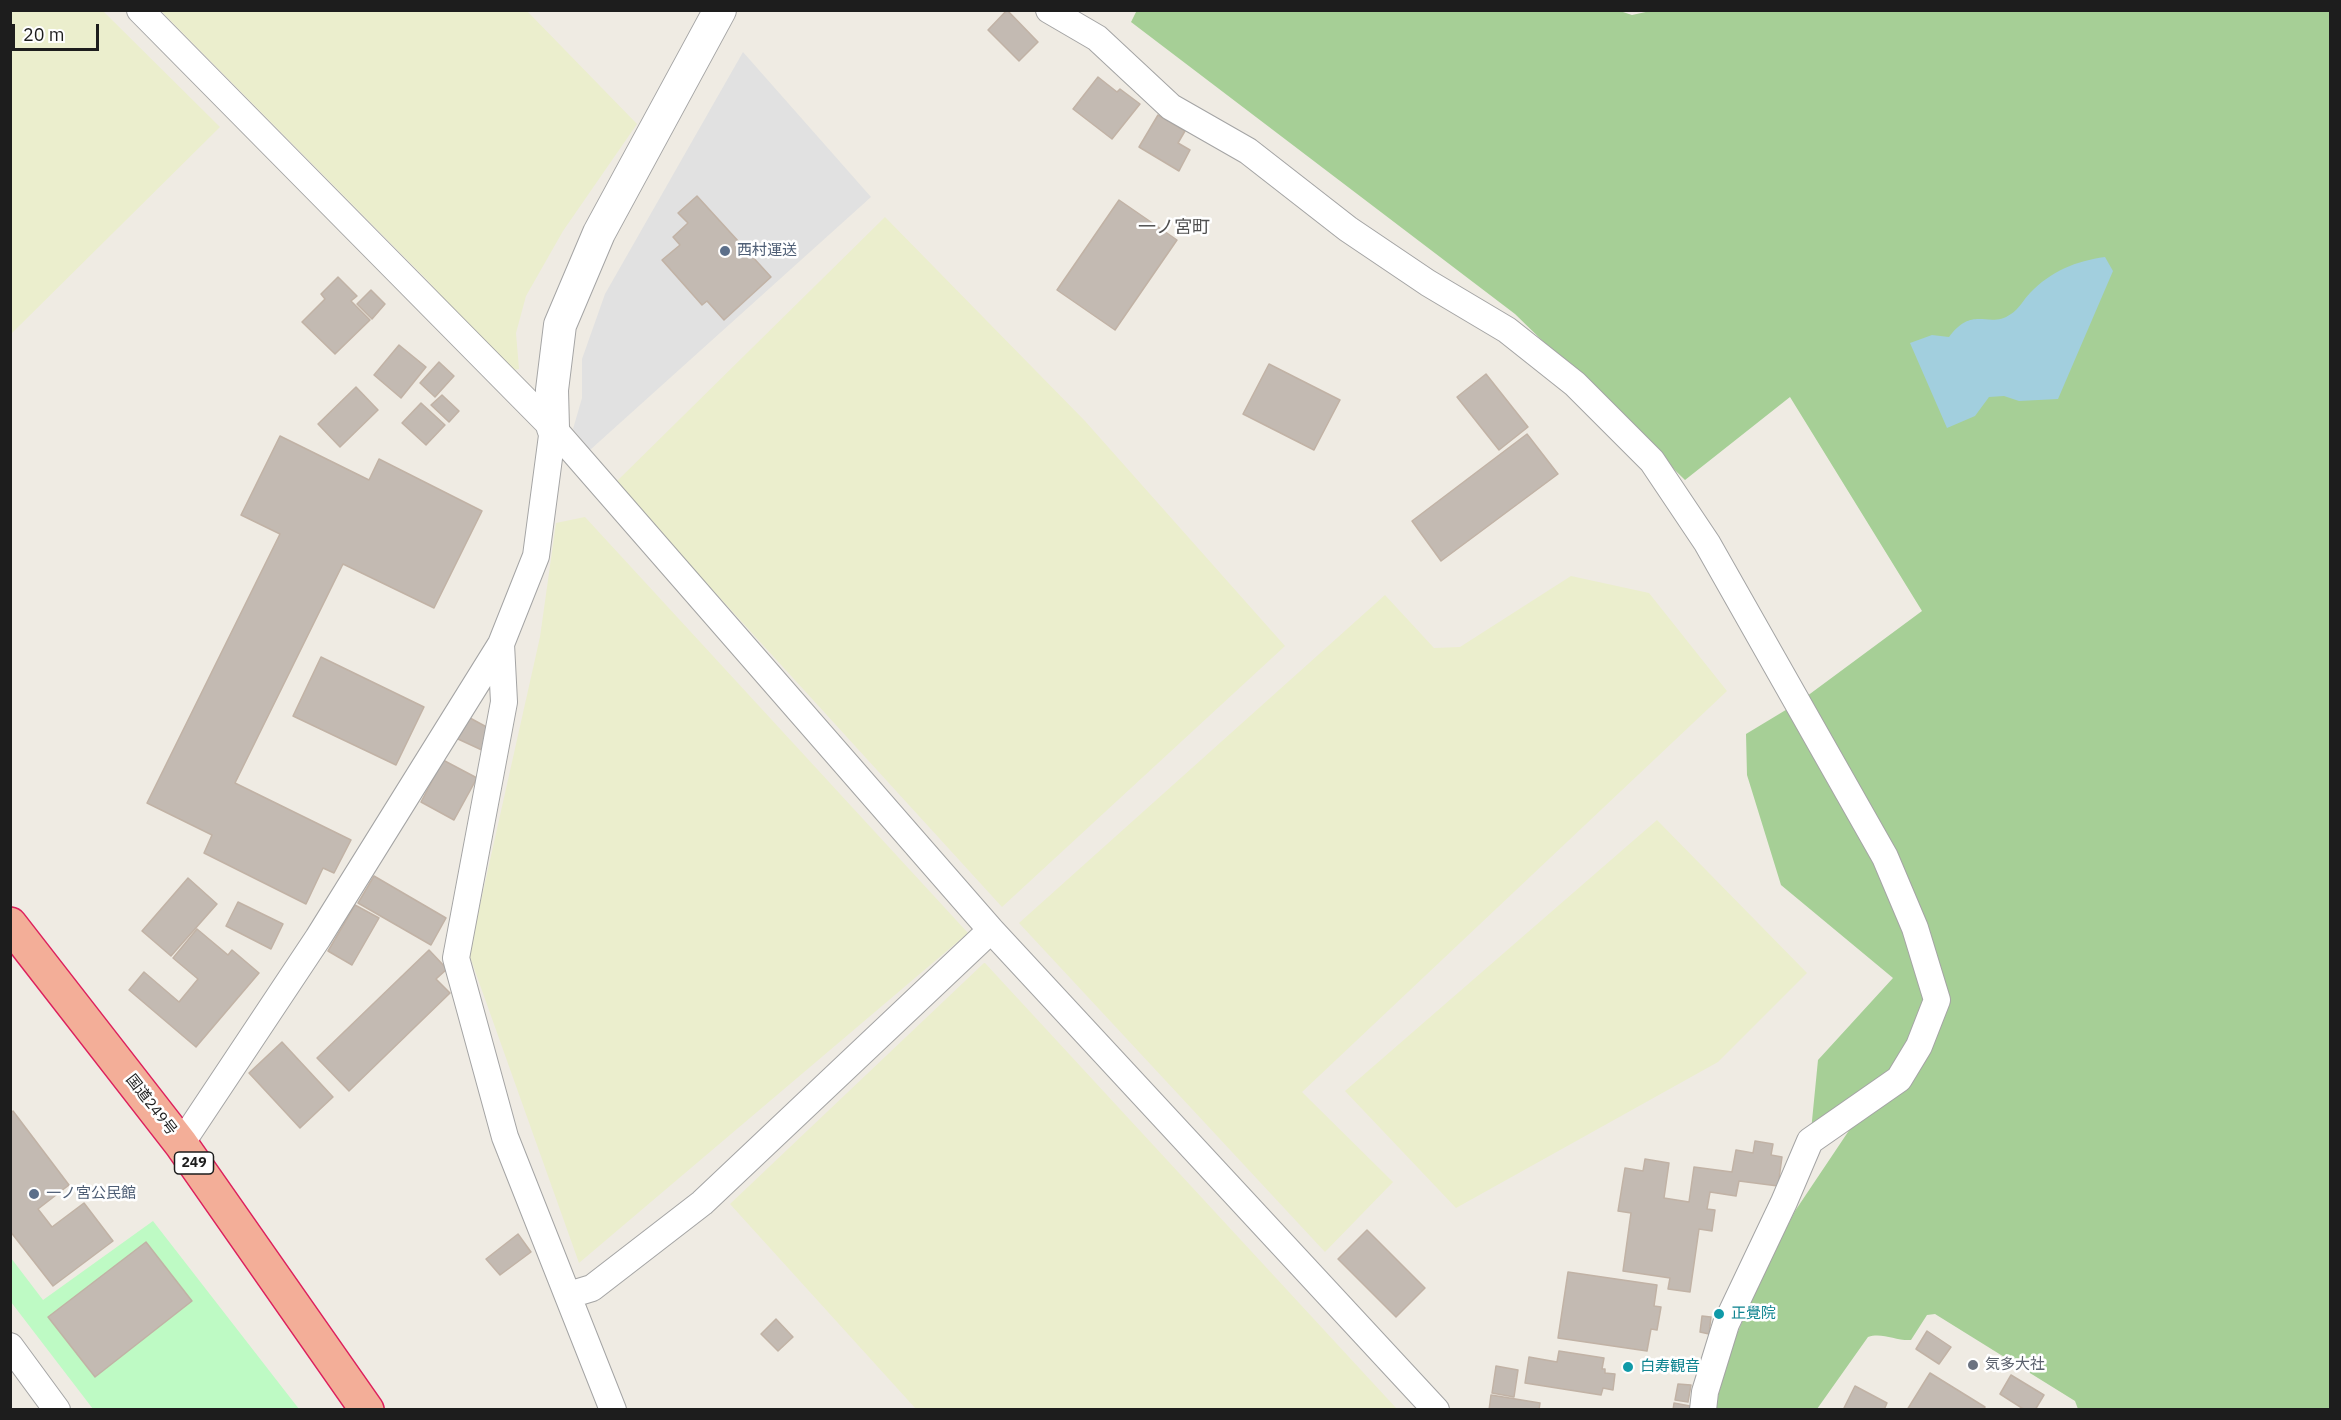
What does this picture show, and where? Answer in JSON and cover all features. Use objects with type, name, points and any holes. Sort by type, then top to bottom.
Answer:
[{"type":"highway","name":"国道249号","points":[[10,924],[181,1144],[367,1410]]},
{"type":"street","points":[[140,10],[553,428],[991,930],[1436,1410]]},
{"type":"street","points":[[181,1144],[318,938],[501,644],[536,556],[553,428],[552,390],[560,325],[599,233],[720,10]]},
{"type":"street","points":[[1049,10],[1096,38],[1171,107],[1248,151],[1348,229],[1428,283],[1507,330],[1575,384],[1652,461],[1707,543],[1885,857],[1915,928],[1937,1000],[1919,1046],[1899,1079],[1810,1141],[1725,1328],[1705,1392],[1703,1410]]},
{"type":"street","points":[[501,644],[504,702],[456,958],[505,1137],[613,1410]]},
{"type":"street","points":[[569,1295],[592,1288],[702,1203],[991,930]]},
{"type":"street","points":[[10,1346],[57,1410]]},
{"type":"green space","points":[[11,10],[103,11],[220,127],[11,334]]},
{"type":"green space","points":[[1137,10],[1617,10],[1632,15],[1655,10],[2330,11],[2330,1409],[2078,1409],[2075,1401],[1935,1314],[1927,1315],[1911,1340],[1868,1337],[1817,1409],[1715,1409],[1729,1352],[1768,1263],[1795,1211],[1852,1126],[1810,1141],[1818,1060],[1893,978],[1781,885],[1747,775],[1746,734],[1799,702],[1922,611],[1790,397],[1685,480],[1515,314],[1131,22]]},
{"type":"green space","points":[[161,11],[527,11],[637,124],[563,231],[526,296],[516,333],[519,369],[508,371],[428,281]]},
{"type":"green space","points":[[885,217],[1085,421],[1285,646],[1002,907],[615,483]]},
{"type":"green space","points":[[585,517],[968,933],[579,1263],[469,954],[540,637],[556,523]]},
{"type":"green space","points":[[1571,576],[1649,593],[1727,691],[1302,1092],[1393,1182],[1325,1252],[1019,923],[1385,595],[1434,648],[1460,647]]},
{"type":"green space","points":[[1657,820],[1807,973],[1718,1062],[1456,1208],[1345,1091]]},
{"type":"green space","points":[[984,963],[1397,1409],[916,1409],[730,1204]]},
{"type":"green space","points":[[153,1221],[299,1409],[93,1409],[11,1302],[11,1258],[43,1300]]},
{"type":"shaded area","points":[[743,52],[871,197],[590,450],[573,429],[582,398],[582,359],[605,294]]},
{"type":"water","points":[[2105,257],[2113,271],[2058,399],[2019,401],[2004,396],[1989,397],[1975,416],[1947,428],[1910,343],[1932,335],[1949,337],[1958,327],[1974,319],[2003,318],[2014,312],[2038,285],[2055,273],[2074,264]]},
{"type":"building","points":[[1007,10],[1038,42],[1019,61],[988,30]]},
{"type":"building","points":[[1098,77],[1117,92],[1120,89],[1140,104],[1112,139],[1073,109]]},
{"type":"building","points":[[1158,115],[1185,131],[1178,143],[1190,150],[1179,171],[1139,147]]},
{"type":"building","points":[[697,196],[771,277],[724,320],[707,301],[702,305],[662,260],[680,245],[673,237],[688,223],[678,213]]},
{"type":"building","points":[[1119,200],[1177,240],[1115,330],[1057,290]]},
{"type":"building","points":[[338,277],[357,296],[351,301],[370,320],[335,354],[302,322],[325,299],[321,294]]},
{"type":"building","points":[[371,290],[385,304],[372,319],[357,304]]},
{"type":"building","points":[[399,345],[426,367],[401,398],[374,375]]},
{"type":"building","points":[[439,362],[454,376],[435,397],[420,383]]},
{"type":"building","points":[[1269,364],[1340,400],[1314,450],[1243,414]]},
{"type":"building","points":[[1486,374],[1528,427],[1499,450],[1457,397]]},
{"type":"building","points":[[356,387],[378,410],[340,447],[318,424]]},
{"type":"building","points":[[442,395],[459,411],[449,422],[431,405]]},
{"type":"building","points":[[421,403],[445,425],[426,445],[402,423]]},
{"type":"building","points":[[1527,434],[1558,474],[1441,561],[1412,521]]},
{"type":"building","points":[[280,436],[369,480],[379,459],[482,511],[434,608],[343,564],[235,783],[351,840],[334,873],[323,868],[306,904],[204,853],[212,835],[147,803],[280,534],[241,515]]},
{"type":"building","points":[[321,657],[424,707],[396,765],[293,716]]},
{"type":"building","points":[[470,718],[494,731],[484,751],[458,739]]},
{"type":"building","points":[[443,760],[477,778],[454,820],[421,802]]},
{"type":"building","points":[[374,876],[446,918],[431,945],[358,903]]},
{"type":"building","points":[[188,878],[217,904],[171,956],[142,931]]},
{"type":"building","points":[[238,902],[283,924],[271,949],[226,926]]},
{"type":"building","points":[[355,905],[379,918],[352,965],[328,951]]},
{"type":"building","points":[[197,929],[228,955],[232,950],[259,973],[196,1047],[129,990],[144,972],[179,1002],[198,979],[173,958]]},
{"type":"building","points":[[429,950],[447,969],[436,979],[450,993],[349,1091],[317,1058]]},
{"type":"building","points":[[282,1042],[333,1097],[300,1128],[249,1073]]},
{"type":"building","name":"一ノ宮公民館","points":[[13,1111],[69,1185],[38,1209],[52,1227],[84,1203],[113,1241],[53,1286],[10,1231],[10,1113]]},
{"type":"building","points":[[1755,1141],[1773,1144],[1771,1155],[1782,1157],[1778,1186],[1739,1181],[1736,1196],[1710,1192],[1707,1209],[1715,1210],[1712,1231],[1699,1229],[1690,1292],[1668,1289],[1670,1278],[1623,1271],[1631,1213],[1618,1211],[1625,1168],[1643,1171],[1645,1159],[1669,1163],[1664,1198],[1689,1202],[1694,1167],[1732,1172],[1736,1150],[1753,1153]]},
{"type":"building","points":[[1367,1230],[1425,1288],[1396,1317],[1338,1259]]},
{"type":"building","points":[[518,1234],[531,1252],[500,1275],[486,1259]]},
{"type":"building","points":[[146,1242],[192,1301],[95,1377],[48,1317]]},
{"type":"building","points":[[1568,1272],[1657,1285],[1654,1306],[1661,1307],[1657,1330],[1651,1329],[1647,1351],[1558,1338]]},
{"type":"building","points":[[1702,1316],[1711,1317],[1709,1334],[1700,1332]]},
{"type":"building","points":[[776,1319],[793,1337],[778,1351],[761,1334]]},
{"type":"building","points":[[1927,1331],[1951,1347],[1939,1364],[1916,1349]]},
{"type":"building","points":[[1559,1351],[1604,1358],[1602,1369],[1605,1369],[1605,1373],[1615,1374],[1613,1390],[1603,1388],[1601,1395],[1525,1383],[1529,1357],[1557,1362]]},
{"type":"building","points":[[1496,1366],[1518,1370],[1514,1397],[1492,1393]]},
{"type":"building","points":[[1930,1373],[1985,1407],[1983,1410],[1907,1410]]},
{"type":"building","points":[[2011,1375],[2044,1395],[2035,1410],[2025,1410],[2000,1394]]},
{"type":"building","points":[[1678,1384],[1691,1385],[1688,1402],[1675,1400]]},
{"type":"building","points":[[1855,1386],[1887,1403],[1884,1410],[1843,1410]]},
{"type":"building","points":[[1491,1395],[1540,1403],[1539,1410],[1489,1410]]},
{"type":"building","points":[[1674,1403],[1690,1406],[1689,1410],[1673,1410]]},
{"type":"place","name":"西村運送","points":[[725,251]]},
{"type":"place","name":"一ノ宮公民館","points":[[34,1194]]},
{"type":"place","name":"正覺院","points":[[1719,1314]]},
{"type":"place","name":"気多大社","points":[[1973,1365]]},
{"type":"place","name":"白寿観音","points":[[1628,1367]]},
{"type":"district","name":"一ノ宮町","points":[[1174,228]]}]
